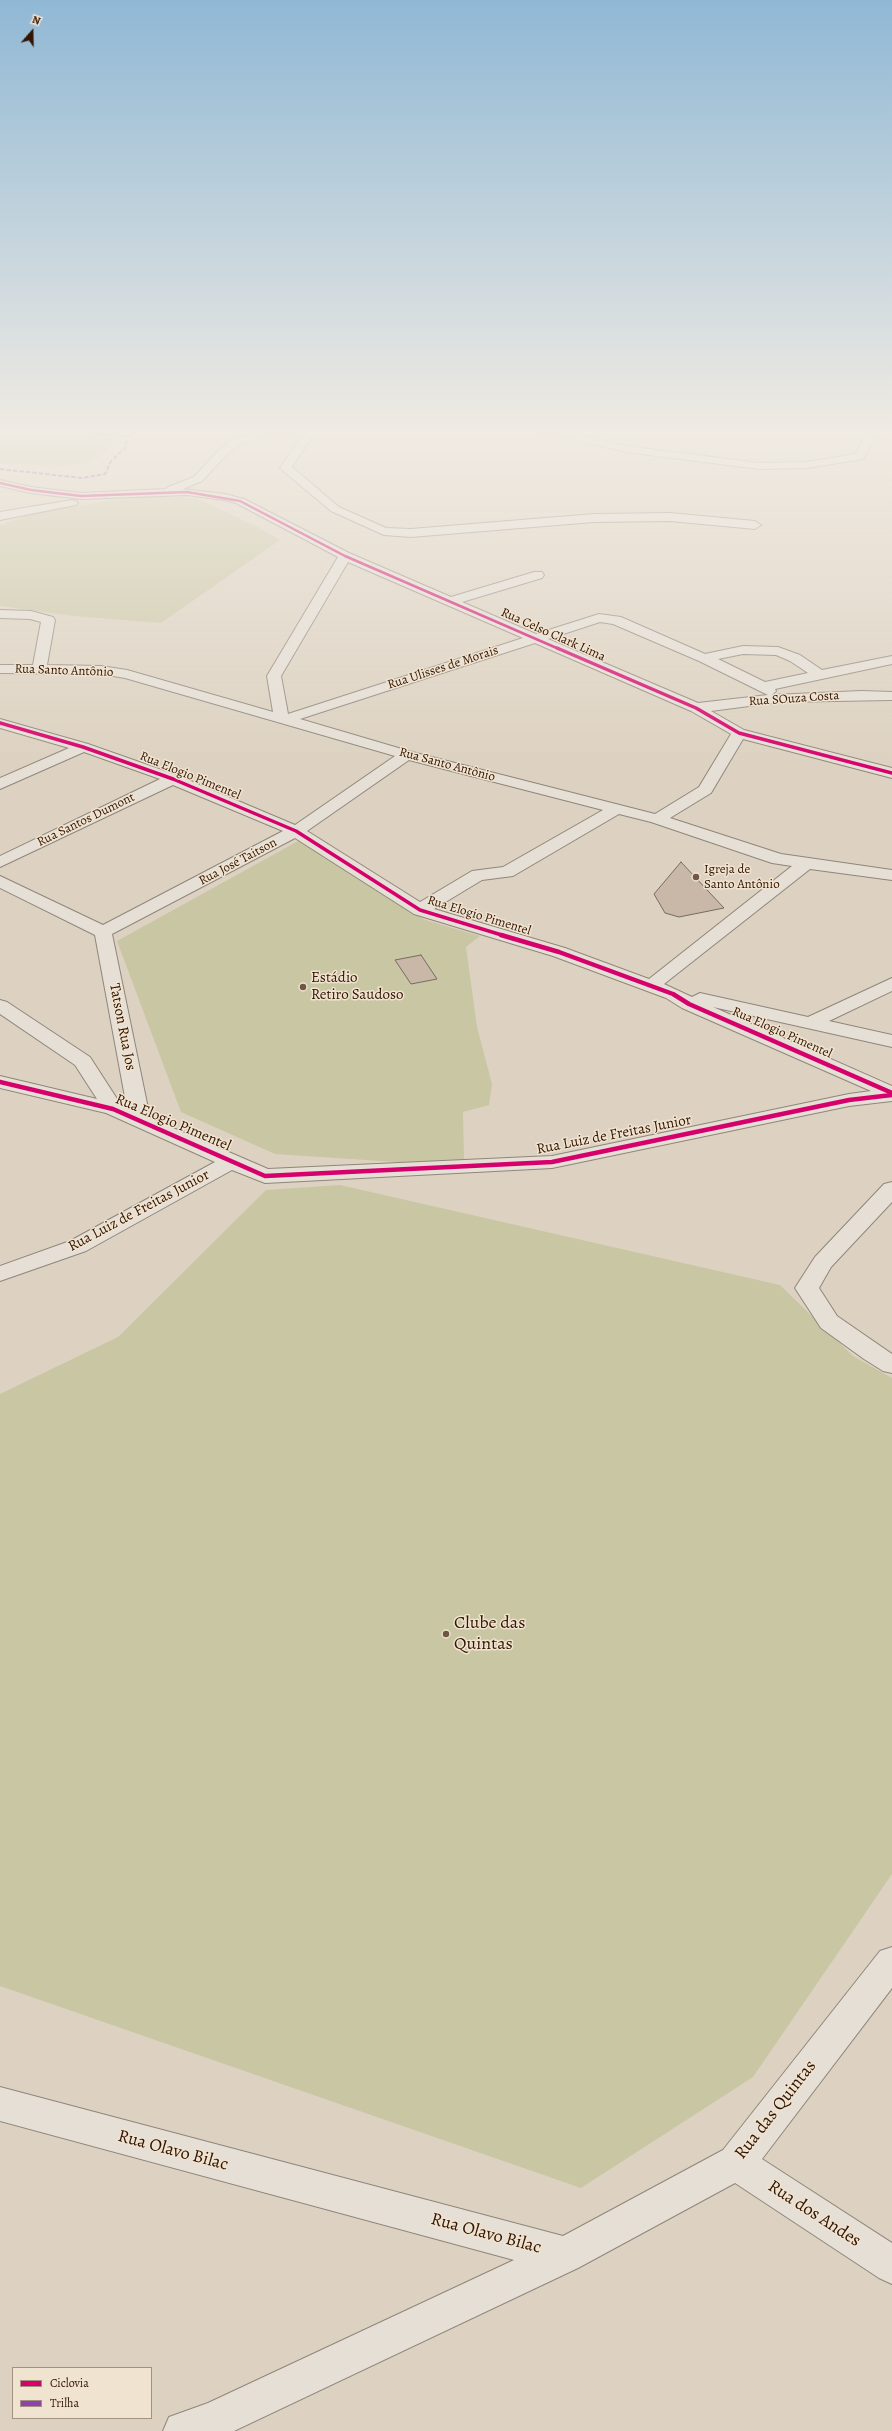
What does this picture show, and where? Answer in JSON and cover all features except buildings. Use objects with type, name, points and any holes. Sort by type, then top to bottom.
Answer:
[{"type":"street","name":"Rua Celso Clark Lima","points":[[317,541],[345,556],[696,708],[739,733],[892,773]]},
{"type":"street","points":[[284,718],[274,676],[345,556]]},
{"type":"street","points":[[451,602],[538,575]]},
{"type":"street","points":[[0,614],[31,615],[48,620],[40,668]]},
{"type":"street","name":"Rua Ulisses de Morais","points":[[284,718],[599,618],[616,620],[704,658]]},
{"type":"street","points":[[704,658],[744,650],[778,651],[795,658],[820,674]]},
{"type":"street","points":[[704,658],[763,687],[780,698]]},
{"type":"street","points":[[763,687],[892,660]]},
{"type":"street","name":"Rua Santo Antônio","points":[[0,669],[40,668],[101,670],[127,674],[284,718],[407,755],[657,818],[778,859],[892,875]]},
{"type":"street","name":"Rua SOuza Costa","points":[[696,708],[780,698],[892,696]]},
{"type":"street","name":"Rua Elogio Pimentel","points":[[0,723],[82,748],[173,779],[296,831],[420,910],[559,952],[673,994],[689,1004],[892,1094]]},
{"type":"street","points":[[657,818],[705,790],[739,733]]},
{"type":"street","points":[[0,784],[82,748]]},
{"type":"street","name":"Rua José Taitson","points":[[103,932],[296,831],[407,755]]},
{"type":"street","name":"Rua Santos Dumont","points":[[0,862],[173,779]]},
{"type":"street","points":[[420,910],[478,875],[507,872],[617,809]]},
{"type":"street","points":[[651,986],[805,864]]},
{"type":"street","points":[[0,881],[103,932]]},
{"type":"street","name":"Tatson Rua Jos","points":[[103,932],[140,1121]]},
{"type":"street","points":[[813,1022],[892,984]]},
{"type":"street","points":[[673,994],[813,1022],[892,1041]]},
{"type":"street","points":[[0,1006],[83,1061],[113,1109]]},
{"type":"street","name":"Rua Elogio Pimentel","points":[[0,1082],[113,1109],[265,1176]]},
{"type":"street","name":"Rua Luiz de Freitas Junior","points":[[265,1176],[552,1162],[849,1100],[892,1094]]},
{"type":"street","name":"Rua Luiz de Freitas Junior","points":[[0,1274],[78,1246],[232,1161]]},
{"type":"street","points":[[892,1189],[823,1262],[807,1288],[829,1322],[872,1353],[892,1365]]},
{"type":"street","name":"Rua das Quintas","points":[[565,2255],[736,2163],[892,1962]]},
{"type":"street","name":"Rua Olavo Bilac","points":[[0,2104],[565,2255]]},
{"type":"street","name":"Rua dos Andes","points":[[736,2163],[892,2265]]},
{"type":"street","name":"Rua Olavo Bilac","points":[[205,2428],[565,2255]]},
{"type":"shaded area","points":[[0,541],[278,541],[161,623],[74,616],[0,606]]},
{"type":"shaded area","name":"Estádio Retiro Saudoso","points":[[300,840],[425,920],[480,936],[466,947],[477,1027],[492,1084],[489,1105],[463,1112],[464,1161],[396,1162],[275,1154],[181,1112],[117,941]]},
{"type":"shaded area","name":"Clube das Quintas","points":[[340,1185],[780,1285],[853,1356],[892,1378],[892,1874],[753,2077],[581,2188],[0,1986],[0,1394],[118,1337],[266,1190]]},
{"type":"cycle path","points":[[317,541],[345,556],[696,708],[739,733],[892,773]]},
{"type":"cycle path","points":[[0,723],[83,747],[173,779],[296,831],[420,910],[559,952],[673,994],[689,1004],[892,1093]]},
{"type":"cycle path","points":[[0,1082],[113,1109],[265,1176],[552,1162],[849,1100],[892,1095]]},
{"type":"place","name":"Igreja de Santo Antônio","points":[[696,877]]},
{"type":"place","name":"Estádio Retiro Saudoso","points":[[303,987]]},
{"type":"place","name":"Clube das Quintas","points":[[446,1634]]}]
